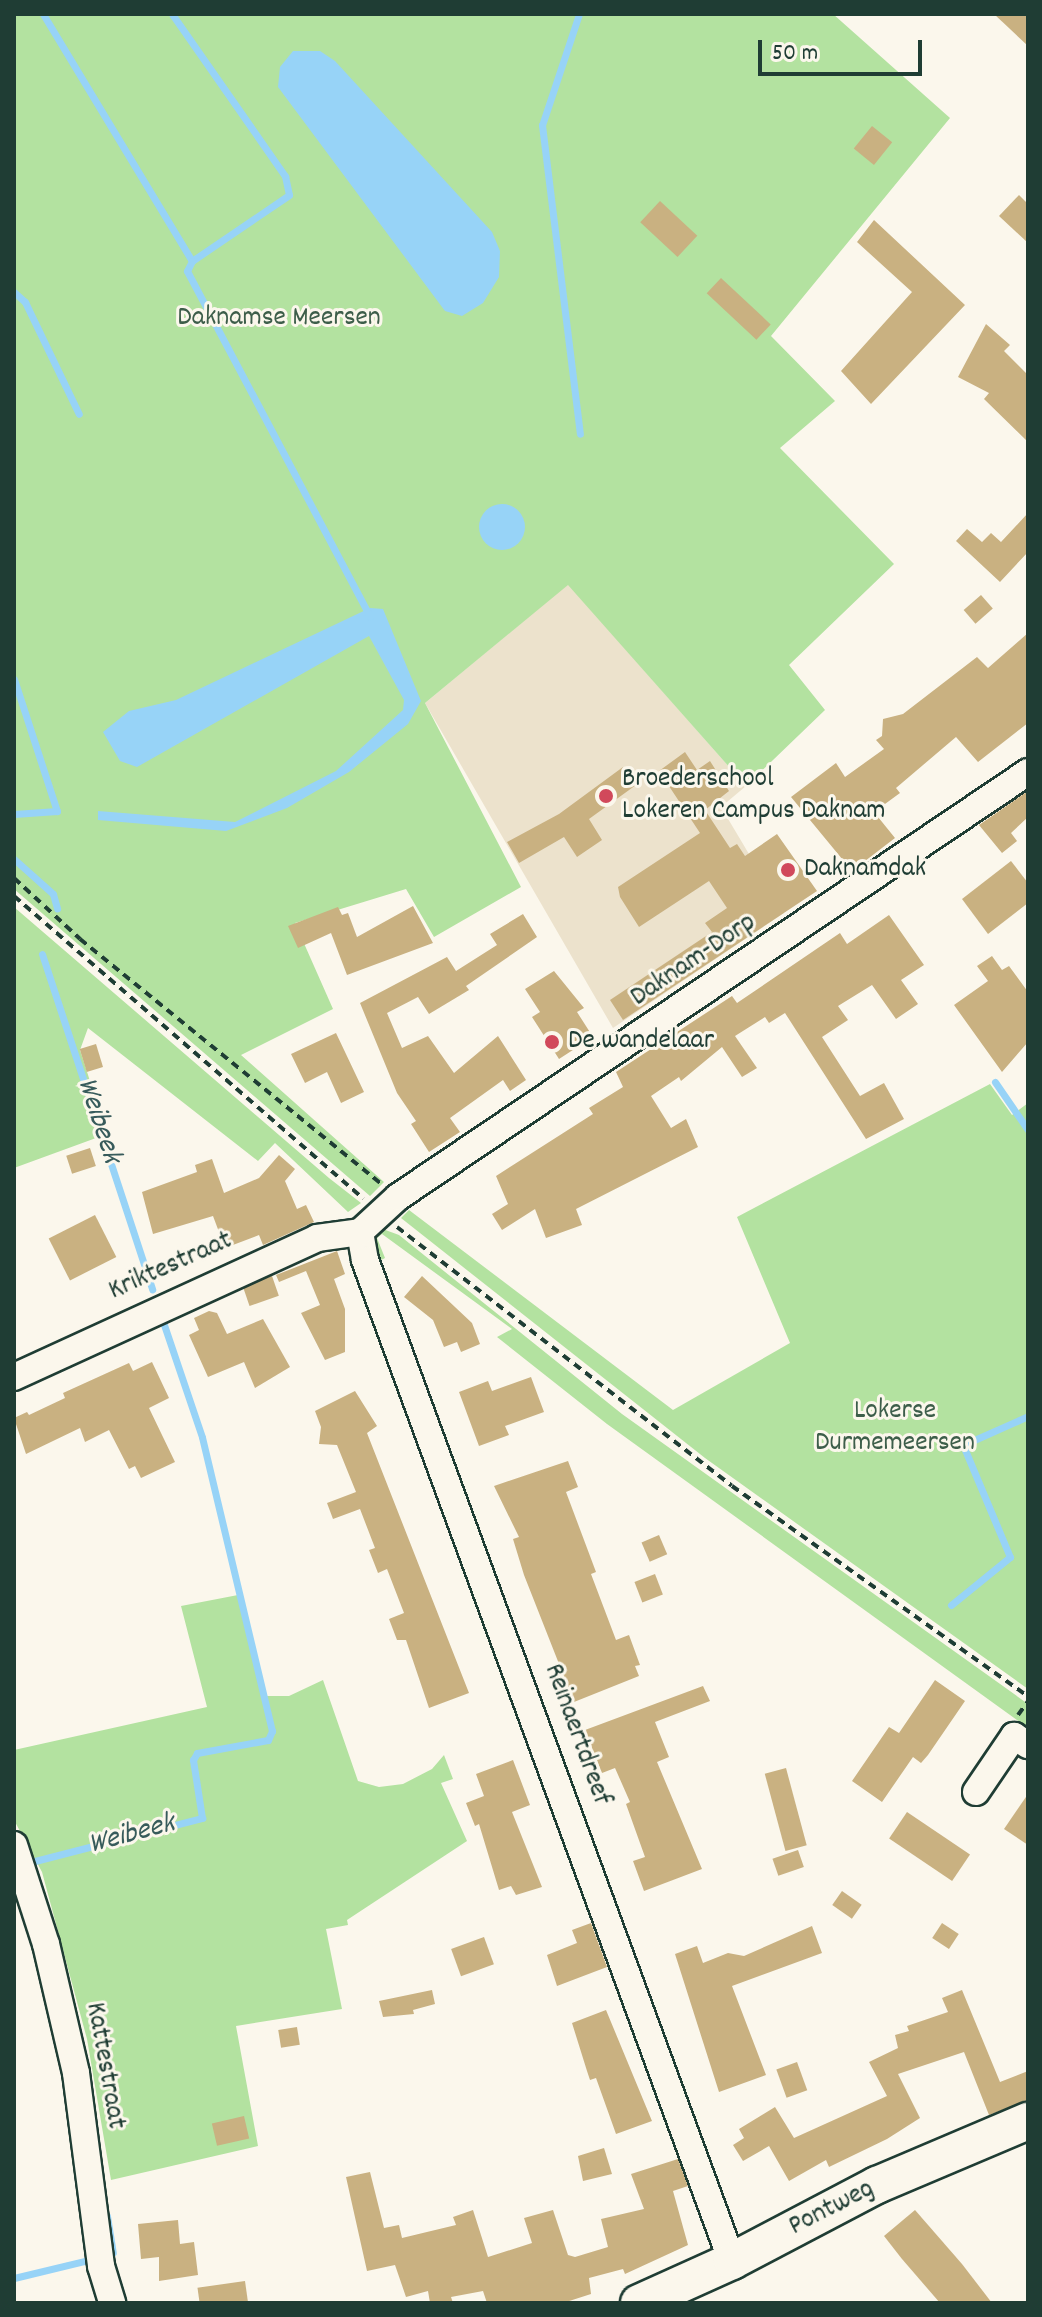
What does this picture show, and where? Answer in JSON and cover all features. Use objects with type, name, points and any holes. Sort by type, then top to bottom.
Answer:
[{"type":"street","name":"Daknam-Dorp","points":[[360,1232],[388,1204],[1028,772]]},
{"type":"street","name":"Kriktestraat","points":[[14,1377],[317,1238],[360,1232]]},
{"type":"street","name":"Reinaertdreef","points":[[360,1232],[365,1260],[732,2261]]},
{"type":"street","points":[[976,1792],[1014,1736],[1028,1745]]},
{"type":"street","name":"Kattestraat","points":[[14,1845],[46,1944],[76,2073],[101,2266],[112,2303]]},
{"type":"street","name":"Pontweg","points":[[639,2303],[732,2261],[877,2185],[1023,2131]]},
{"type":"path","points":[[14,878],[80,939],[388,1204]]},
{"type":"path","points":[[14,896],[732,1486],[1028,1696]]},
{"type":"shaded area","name":"Broederschool Lokeren Campus Daknam","points":[[568,584],[746,786],[721,807],[784,913],[613,1028],[425,703]]},
{"type":"green space","name":"Daknamse Meersen","points":[[14,14],[833,14],[950,118],[771,336],[835,401],[780,448],[894,564],[789,665],[825,710],[746,786],[568,585],[425,703],[521,887],[434,937],[406,889],[295,923],[333,1009],[241,1055],[384,1182],[370,1196],[14,889]]},
{"type":"green space","points":[[14,907],[361,1203],[348,1212],[275,1143],[258,1161],[88,1028],[80,1050],[107,1134],[14,1168]]},
{"type":"green space","name":"Lokerse Durmemeersen","points":[[990,1084],[1012,1115],[1028,1103],[1028,1689],[705,1458],[401,1218],[409,1210],[673,1410],[790,1343],[737,1217]]},
{"type":"green space","points":[[380,1228],[399,1235],[622,1414],[1028,1704],[1028,1728],[607,1424],[497,1337],[512,1329],[382,1234],[377,1238],[385,1258],[379,1261],[371,1240]]},
{"type":"green space","points":[[238,1595],[264,1696],[289,1696],[323,1680],[358,1781],[379,1787],[403,1784],[432,1769],[444,1755],[453,1779],[441,1783],[467,1841],[347,1920],[348,1925],[326,1929],[342,2009],[236,2026],[258,2146],[111,2180],[87,2039],[42,1872],[14,1820],[14,1750],[207,1707],[181,1606]]},
{"type":"water","points":[[293,51],[320,51],[335,61],[492,232],[500,251],[499,277],[483,303],[462,316],[445,311],[278,87],[280,67]]},
{"type":"water","points":[[502,504],[518,511],[525,527],[518,543],[502,550],[486,543],[479,527],[486,511]]},
{"type":"water","points":[[370,608],[383,609],[421,701],[408,724],[349,772],[287,808],[226,831],[98,820],[98,811],[235,822],[336,771],[403,710],[404,700],[369,636],[137,767],[120,761],[103,732],[129,711],[176,700]]},
{"type":"building","points":[[994,14],[1028,14],[1028,46]]},
{"type":"building","points":[[872,126],[892,142],[874,165],[854,149]]},
{"type":"building","points":[[1019,195],[1028,204],[1028,243],[999,216]]},
{"type":"building","points":[[660,201],[697,236],[678,257],[640,222]]},
{"type":"building","points":[[874,220],[965,305],[871,404],[841,371],[912,292],[857,242]]},
{"type":"building","points":[[721,278],[771,324],[756,340],[707,293]]},
{"type":"building","points":[[986,324],[1010,345],[1004,351],[1028,375],[1028,442],[984,399],[989,393],[958,377]]},
{"type":"building","points":[[1028,513],[1028,552],[1000,582],[956,541],[967,529],[982,542],[991,533],[1001,542]]},
{"type":"building","points":[[981,595],[993,609],[975,624],[964,610]]},
{"type":"building","points":[[1028,633],[1028,723],[978,762],[956,737],[896,788],[900,793],[874,812],[895,838],[852,871],[791,797],[836,763],[845,777],[884,749],[876,740],[882,736],[883,719],[903,714],[977,657],[988,668]]},
{"type":"building","points":[[685,752],[697,770],[710,761],[729,791],[705,810],[730,848],[737,844],[745,856],[777,834],[817,891],[623,1020],[610,1000],[712,932],[705,923],[727,908],[709,881],[639,927],[620,897],[618,887],[700,833],[659,771]]},
{"type":"building","points":[[623,767],[636,785],[589,819],[602,840],[577,857],[564,837],[519,863],[507,842],[559,814]]},
{"type":"building","points":[[1028,791],[1028,817],[1011,833],[1017,841],[1002,853],[979,825]]},
{"type":"building","points":[[1011,861],[1028,883],[1028,903],[988,934],[962,899]]},
{"type":"building","points":[[413,906],[433,943],[347,975],[331,933],[298,948],[288,926],[338,907],[342,915],[348,913],[357,937]]},
{"type":"building","points":[[523,914],[537,937],[466,986],[469,990],[429,1014],[418,997],[387,1013],[402,1048],[428,1036],[454,1073],[498,1036],[526,1080],[510,1091],[503,1080],[450,1118],[460,1132],[429,1152],[411,1124],[416,1121],[397,1093],[360,1003],[447,957],[456,971],[497,945],[490,934]]},
{"type":"building","points":[[889,915],[924,965],[901,980],[918,1004],[896,1019],[872,985],[838,1006],[848,1020],[822,1037],[860,1096],[884,1083],[904,1119],[866,1139],[785,1013],[769,1023],[765,1017],[735,1036],[757,1068],[742,1077],[722,1047],[681,1081],[679,1077],[651,1096],[671,1128],[686,1119],[698,1147],[576,1209],[582,1225],[546,1238],[535,1209],[502,1230],[492,1214],[508,1204],[496,1176],[593,1114],[589,1108],[623,1087],[616,1072],[732,996],[737,1003],[840,933],[847,944]]},
{"type":"building","points":[[992,956],[1002,970],[1009,966],[1028,992],[1028,1042],[1002,1072],[954,1005],[988,981],[977,966]]},
{"type":"building","points":[[554,971],[584,1008],[577,1012],[593,1037],[559,1059],[532,1017],[540,1012],[525,989]]},
{"type":"building","points":[[336,1033],[364,1092],[341,1103],[327,1072],[305,1083],[291,1054]]},
{"type":"building","points":[[96,1044],[103,1067],[87,1072],[80,1049]]},
{"type":"building","points":[[90,1148],[96,1166],[72,1174],[66,1156]]},
{"type":"building","points":[[279,1155],[295,1169],[285,1181],[297,1209],[306,1205],[314,1222],[263,1245],[259,1235],[225,1248],[213,1216],[153,1234],[142,1192],[197,1172],[195,1165],[212,1159],[224,1193],[259,1178]]},
{"type":"building","points":[[95,1215],[116,1257],[70,1280],[49,1239]]},
{"type":"building","points":[[337,1251],[345,1274],[334,1279],[345,1309],[345,1352],[325,1360],[301,1313],[320,1305],[306,1271],[279,1282],[276,1275]]},
{"type":"building","points":[[272,1276],[279,1296],[250,1306],[243,1286]]},
{"type":"building","points":[[422,1276],[472,1323],[480,1344],[461,1352],[457,1342],[444,1347],[433,1320],[404,1297]]},
{"type":"building","points":[[209,1311],[217,1313],[227,1334],[263,1319],[290,1367],[255,1388],[244,1362],[208,1377],[189,1335],[199,1330],[194,1318]]},
{"type":"building","points":[[152,1362],[169,1398],[149,1408],[175,1462],[141,1478],[135,1466],[129,1469],[109,1430],[85,1442],[80,1428],[26,1454],[14,1418],[27,1412],[29,1415],[65,1398],[63,1393],[129,1363],[133,1371]]},
{"type":"building","points":[[531,1377],[544,1412],[505,1426],[509,1435],[479,1446],[459,1392],[488,1381],[492,1391]]},
{"type":"building","points":[[355,1391],[377,1426],[367,1433],[469,1693],[429,1708],[406,1640],[397,1640],[389,1619],[404,1613],[387,1569],[378,1573],[369,1550],[375,1548],[360,1509],[333,1519],[327,1503],[356,1492],[337,1445],[319,1444],[321,1427],[315,1411]]},
{"type":"building","points":[[568,1461],[578,1487],[566,1492],[596,1572],[591,1574],[616,1640],[629,1635],[640,1665],[635,1666],[639,1676],[574,1702],[524,1575],[513,1539],[519,1537],[494,1486]]},
{"type":"building","points":[[659,1535],[667,1554],[650,1562],[642,1542]]},
{"type":"building","points":[[655,1574],[663,1595],[642,1602],[634,1582]]},
{"type":"building","points":[[935,1680],[965,1701],[928,1755],[921,1763],[913,1757],[882,1802],[852,1781],[889,1727],[899,1733]]},
{"type":"building","points":[[703,1686],[710,1701],[655,1722],[669,1757],[657,1762],[702,1869],[644,1891],[633,1861],[645,1857],[626,1804],[630,1802],[615,1768],[602,1773],[585,1730]]},
{"type":"building","points":[[513,1760],[530,1805],[512,1812],[542,1887],[516,1895],[511,1886],[499,1890],[479,1824],[475,1826],[466,1803],[484,1796],[476,1774]]},
{"type":"building","points":[[786,1768],[807,1845],[785,1851],[765,1774]]},
{"type":"building","points":[[1028,1794],[1028,1845],[1004,1829]]},
{"type":"building","points":[[907,1812],[970,1854],[952,1881],[889,1839]]},
{"type":"building","points":[[798,1850],[804,1867],[778,1876],[772,1859]]},
{"type":"building","points":[[842,1891],[862,1905],[852,1919],[832,1905]]},
{"type":"building","points":[[591,1923],[607,1967],[557,1986],[547,1955],[577,1943],[572,1930]]},
{"type":"building","points":[[942,1923],[959,1934],[949,1949],[932,1938]]},
{"type":"building","points":[[812,1926],[822,1953],[732,1986],[766,2075],[719,2092],[675,1954],[697,1946],[703,1963],[728,1953],[744,1956]]},
{"type":"building","points":[[484,1937],[494,1964],[461,1976],[451,1949]]},
{"type":"building","points":[[432,1990],[435,2004],[413,2010],[414,2014],[383,2017],[379,2001]]},
{"type":"building","points":[[962,1990],[1000,2082],[1028,2071],[1028,2100],[989,2115],[964,2052],[898,2074],[920,2118],[887,2139],[829,2167],[826,2160],[789,2181],[769,2146],[743,2161],[733,2145],[744,2138],[739,2129],[775,2107],[794,2138],[887,2096],[869,2062],[898,2048],[895,2035],[909,2031],[907,2026],[948,2012],[942,1998]]},
{"type":"building","points":[[606,2010],[652,2121],[616,2134],[596,2078],[590,2080],[572,2023]]},
{"type":"building","points":[[297,2027],[300,2045],[281,2048],[278,2030]]},
{"type":"building","points":[[797,2062],[807,2090],[787,2098],[776,2070]]},
{"type":"building","points":[[244,2116],[249,2138],[217,2146],[212,2123]]},
{"type":"building","points":[[604,2148],[612,2174],[583,2181],[578,2156]]},
{"type":"building","points":[[678,2159],[688,2186],[673,2191],[688,2245],[625,2274],[623,2269],[589,2278],[591,2294],[563,2303],[487,2303],[483,2291],[451,2297],[453,2303],[430,2303],[428,2291],[406,2297],[395,2265],[367,2271],[346,2177],[370,2172],[384,2228],[399,2225],[402,2238],[456,2225],[453,2217],[473,2210],[488,2257],[532,2243],[524,2218],[553,2210],[568,2255],[575,2257],[608,2247],[601,2219],[644,2209],[631,2174]]},
{"type":"building","points":[[915,2210],[992,2303],[940,2303],[902,2259],[884,2236]]},
{"type":"building","points":[[178,2220],[180,2244],[194,2242],[198,2275],[159,2281],[159,2257],[141,2259],[138,2224]]},
{"type":"building","points":[[245,2281],[248,2303],[200,2303],[197,2288]]},
{"type":"waterway","points":[[43,14],[192,261]]},
{"type":"waterway","points":[[172,14],[285,176],[289,195],[192,261],[187,271],[370,617]]},
{"type":"waterway","points":[[579,14],[542,125],[580,434]]},
{"type":"waterway","points":[[14,292],[25,302],[79,414]]},
{"type":"waterway","name":"Weibeek","points":[[14,679],[57,811],[14,814]]},
{"type":"waterway","name":"Weibeek","points":[[14,859],[53,894],[57,908]]},
{"type":"waterway","name":"Weibeek","points":[[42,954],[152,1289]]},
{"type":"waterway","points":[[995,1082],[1028,1130]]},
{"type":"waterway","name":"Weibeek","points":[[33,1868],[31,1862],[202,1818],[193,1760],[197,1753],[268,1740],[272,1731],[202,1437],[162,1319]]},
{"type":"waterway","points":[[951,1605],[1010,1557],[963,1445],[1028,1416]]},
{"type":"waterway","name":"Weibeek","points":[[107,2216],[113,2253]]},
{"type":"waterway","name":"Weibeek","points":[[14,2278],[85,2261]]},
{"type":"place","name":"Broederschool Lokeren Campus Daknam","points":[[606,796]]},
{"type":"place","name":"Daknamdak","points":[[788,870]]},
{"type":"place","name":"De wandelaar","points":[[552,1042]]}]
